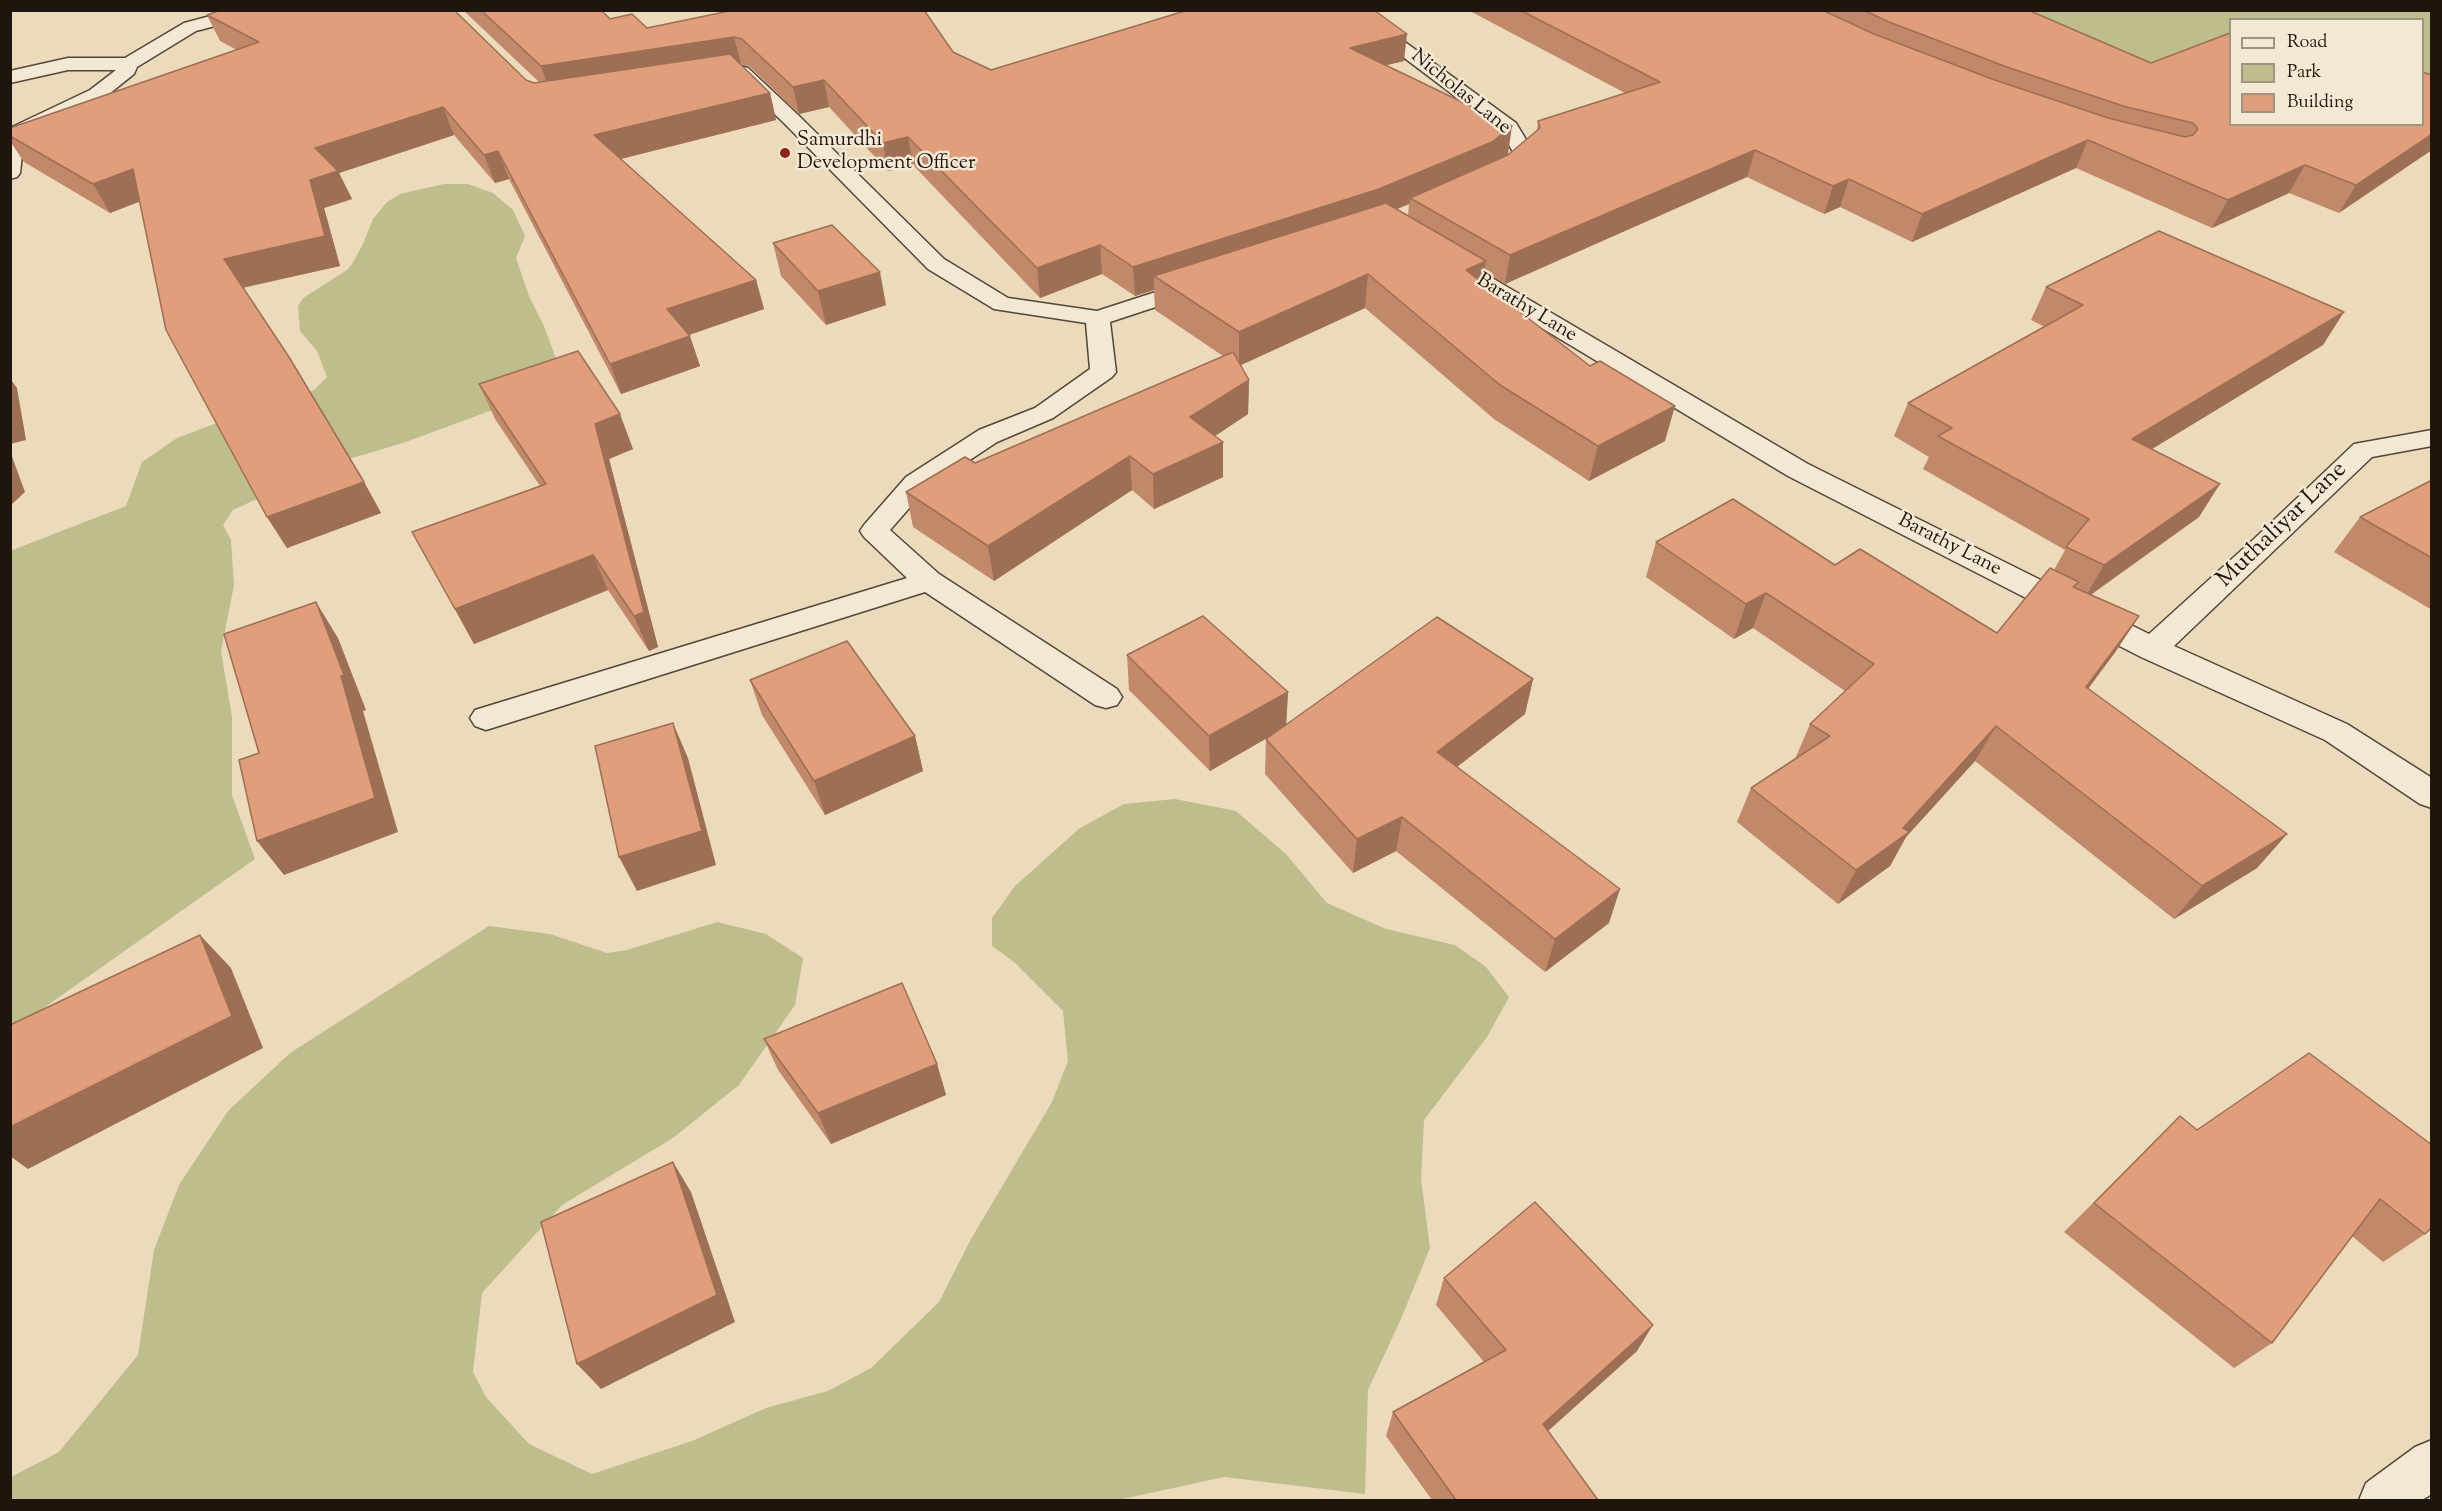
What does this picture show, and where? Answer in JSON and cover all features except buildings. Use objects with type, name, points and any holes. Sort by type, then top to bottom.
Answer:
[{"type":"street","points":[[10,78],[68,64],[129,64],[190,27],[255,10]]},
{"type":"street","name":"Nicholas Lane","points":[[1349,10],[1509,127],[1524,153],[1497,176],[1476,185]]},
{"type":"street","points":[[10,173],[14,134],[97,94],[127,70],[129,64]]},
{"type":"street","points":[[718,76],[741,72],[936,264],[1002,304],[1098,318],[1220,279]]},
{"type":"street","name":"Barathy Lane","points":[[1426,249],[1798,470],[2152,649],[2336,732],[2432,795]]},
{"type":"street","points":[[1098,318],[1103,372],[1044,413],[988,436],[916,483],[874,531],[929,581],[1106,697]]},
{"type":"street","name":"Muthaliyar Lane","points":[[2152,649],[2265,545],[2363,450],[2432,438]]},
{"type":"street","points":[[486,717],[929,581]]},
{"type":"street","points":[[2382,1500],[2432,1464]]},
{"type":"green space","points":[[2014,11],[2431,11],[2431,92],[2424,92],[2424,18],[2229,18],[2229,52],[2135,64]]},
{"type":"green space","points":[[444,184],[468,184],[493,193],[513,210],[525,236],[516,258],[529,296],[544,326],[561,372],[514,402],[403,443],[332,464],[233,510],[223,525],[231,540],[234,585],[221,651],[232,717],[232,795],[255,859],[11,1031],[10,551],[126,506],[142,462],[177,438],[280,404],[314,390],[327,377],[317,351],[300,331],[298,306],[303,298],[347,270],[363,244],[373,219],[387,202],[400,194]]},
{"type":"green space","points":[[1175,799],[1236,811],[1286,854],[1327,903],[1386,929],[1455,945],[1486,967],[1509,997],[1487,1037],[1424,1120],[1421,1179],[1430,1248],[1401,1319],[1368,1390],[1365,1494],[1224,1477],[1118,1500],[11,1500],[11,1477],[59,1452],[138,1355],[154,1250],[179,1185],[228,1111],[290,1053],[489,926],[550,934],[607,953],[627,950],[717,922],[766,934],[803,958],[795,1005],[739,1085],[673,1138],[562,1205],[482,1293],[473,1372],[486,1397],[529,1444],[592,1474],[692,1441],[766,1408],[828,1391],[871,1368],[939,1302],[971,1239],[1052,1102],[1068,1061],[1063,1011],[1014,962],[992,946],[992,918],[1015,886],[1080,828],[1124,804]]},
{"type":"place","name":"Samurdhi Development Officer","points":[[785,153]]}]
